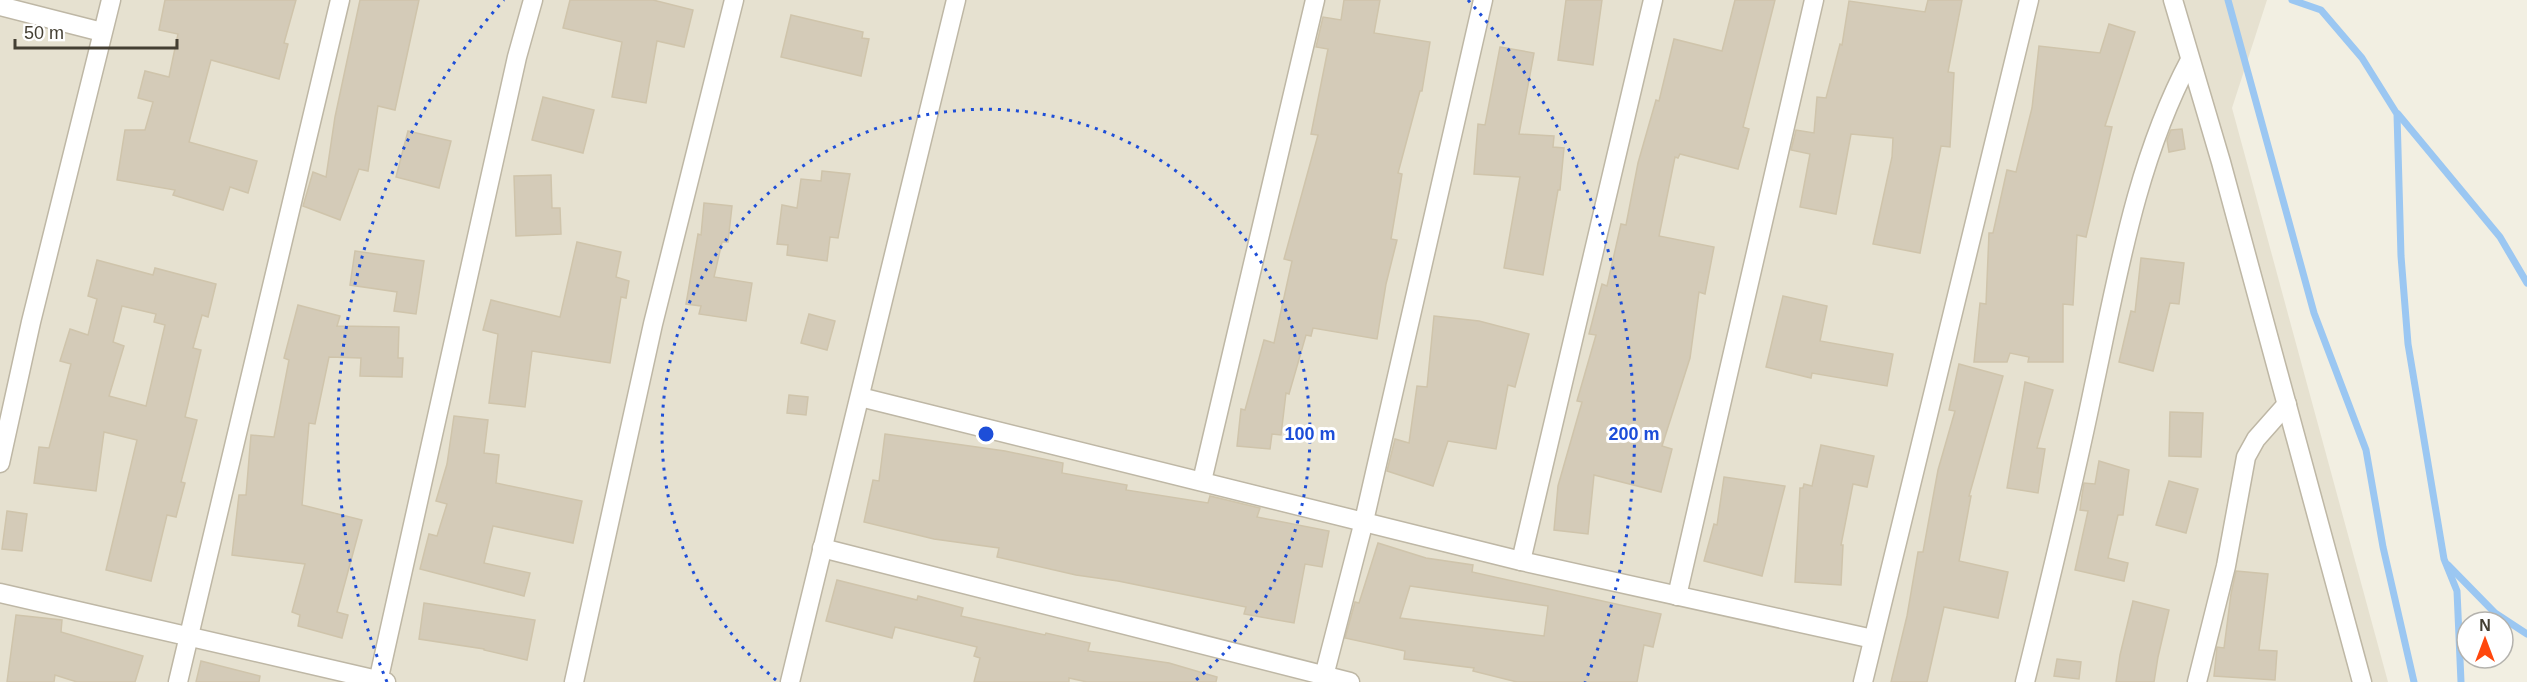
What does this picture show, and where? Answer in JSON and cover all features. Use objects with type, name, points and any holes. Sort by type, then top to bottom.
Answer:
[{"type":"street","points":[[0,463],[31,321],[111,0]]},
{"type":"street","points":[[178,682],[293,188],[340,0]]},
{"type":"street","points":[[0,593],[381,681],[514,68],[533,0]]},
{"type":"street","points":[[574,682],[653,324],[734,0]]},
{"type":"street","points":[[790,682],[956,0]]},
{"type":"street","points":[[1202,481],[1314,0]]},
{"type":"street","points":[[1324,676],[1364,521],[1483,0]]},
{"type":"street","points":[[1521,561],[1653,0]]},
{"type":"street","points":[[1677,596],[1814,0]]},
{"type":"street","points":[[1863,682],[2029,0]]},
{"type":"street","points":[[2173,0],[2287,404],[2362,682]]},
{"type":"street","points":[[0,6],[102,32]]},
{"type":"street","points":[[2025,682],[2072,491],[2123,251],[2152,151],[2174,91],[2190,60]]},
{"type":"street","points":[[860,397],[1521,561],[1873,639]]},
{"type":"street","points":[[2197,682],[2226,566],[2246,457],[2256,439],[2287,404]]},
{"type":"street","points":[[822,548],[1350,682]]},
{"type":"shaded area","points":[[0,0],[2267,0],[2232,108],[2388,682],[0,682]]},
{"type":"building","points":[[165,0],[296,0],[284,43],[288,44],[279,79],[211,60],[189,142],[257,161],[248,193],[230,187],[223,210],[173,195],[175,190],[117,180],[125,130],[145,130],[153,102],[138,98],[145,71],[169,77],[178,34],[159,30]]},
{"type":"building","points":[[360,0],[419,0],[395,110],[378,106],[368,171],[359,169],[340,220],[303,206],[313,172],[326,177],[335,117]]},
{"type":"building","points":[[570,0],[653,0],[693,10],[684,47],[657,41],[646,103],[612,97],[622,42],[563,28]]},
{"type":"building","points":[[1344,0],[1380,0],[1374,33],[1430,42],[1422,91],[1420,91],[1398,173],[1402,174],[1391,239],[1397,240],[1386,284],[1377,339],[1313,328],[1311,336],[1306,335],[1289,394],[1286,393],[1281,435],[1272,434],[1270,449],[1237,446],[1241,409],[1245,410],[1264,340],[1274,343],[1292,261],[1284,259],[1318,135],[1311,134],[1328,49],[1316,47],[1323,17],[1341,20]]},
{"type":"building","points":[[1566,0],[1602,0],[1593,65],[1558,60]]},
{"type":"building","points":[[1735,0],[1775,0],[1743,127],[1749,129],[1738,169],[1680,154],[1678,158],[1675,157],[1659,236],[1714,247],[1705,294],[1699,292],[1690,358],[1662,446],[1672,449],[1661,492],[1594,475],[1588,534],[1554,530],[1558,486],[1582,402],[1577,401],[1596,335],[1589,334],[1602,284],[1607,286],[1621,224],[1626,225],[1638,163],[1656,100],[1659,101],[1674,39],[1722,51]]},
{"type":"building","points":[[1928,0],[1962,0],[1948,72],[1954,73],[1950,147],[1941,146],[1920,253],[1873,244],[1892,157],[1893,138],[1851,134],[1836,214],[1800,207],[1810,154],[1791,150],[1796,130],[1814,133],[1817,97],[1826,98],[1840,44],[1842,45],[1849,1],[1925,12]]},
{"type":"building","points":[[791,15],[863,32],[862,38],[869,39],[861,76],[781,57]]},
{"type":"building","points":[[2109,24],[2135,32],[2105,126],[2112,127],[2086,237],[2077,235],[2073,305],[2063,304],[2063,362],[2028,362],[2029,357],[2010,353],[2007,362],[1974,362],[1980,303],[1986,304],[1989,233],[1993,233],[2007,170],[2016,172],[2032,108],[2039,46],[2100,53]]},
{"type":"building","points":[[1500,47],[1534,53],[1519,134],[1554,136],[1553,147],[1564,148],[1560,190],[1558,190],[1543,275],[1504,268],[1520,177],[1474,174],[1478,124],[1485,125]]},
{"type":"building","points":[[543,97],[594,110],[583,153],[532,140]]},
{"type":"building","points":[[2182,129],[2185,149],[2169,152],[2167,140],[2171,130]]},
{"type":"building","points":[[408,131],[451,141],[439,188],[396,177]]},
{"type":"building","points":[[822,171],[850,174],[838,238],[830,237],[827,261],[787,255],[788,245],[777,244],[782,205],[797,208],[801,179],[821,181]]},
{"type":"building","points":[[551,175],[552,208],[560,208],[561,234],[516,236],[514,176]]},
{"type":"building","points":[[704,203],[732,206],[728,242],[722,242],[714,277],[752,283],[746,321],[699,314],[701,306],[686,304],[698,234],[701,235]]},
{"type":"building","points":[[577,242],[621,252],[616,277],[629,281],[626,298],[621,297],[610,363],[532,351],[525,407],[489,403],[498,334],[483,330],[491,300],[560,317]]},
{"type":"building","points":[[355,251],[424,261],[416,314],[394,311],[397,292],[350,285]]},
{"type":"building","points":[[2141,258],[2184,263],[2179,304],[2170,303],[2153,371],[2119,362],[2131,311],[2135,312]]},
{"type":"building","points":[[97,260],[153,275],[155,268],[216,284],[208,317],[202,315],[193,348],[201,350],[185,417],[197,420],[181,482],[185,483],[176,517],[167,515],[151,581],[106,570],[137,440],[104,432],[96,491],[34,483],[39,447],[49,448],[71,364],[60,361],[70,329],[88,335],[97,299],[88,296]],"holes":[[[122,306],[156,314],[154,322],[165,325],[146,406],[109,396],[124,346],[113,342]]]},
{"type":"building","points":[[1783,296],[1827,306],[1820,341],[1893,354],[1887,386],[1812,373],[1811,378],[1766,367]]},
{"type":"building","points":[[298,305],[340,316],[337,326],[399,327],[398,358],[403,358],[402,377],[360,376],[361,358],[329,357],[315,424],[309,423],[302,505],[362,520],[337,612],[348,615],[342,638],[298,626],[300,615],[292,612],[305,564],[232,555],[239,495],[246,495],[251,435],[274,437],[289,360],[284,358]]},
{"type":"building","points":[[809,314],[835,321],[827,350],[801,343]]},
{"type":"building","points":[[1434,316],[1479,321],[1529,334],[1515,387],[1508,385],[1496,449],[1448,441],[1433,486],[1387,471],[1395,439],[1409,443],[1417,386],[1427,387]]},
{"type":"building","points":[[1959,364],[2003,376],[1969,496],[1971,496],[1959,561],[2008,572],[1998,618],[1944,607],[1927,682],[1891,682],[1907,616],[1918,552],[1923,552],[1938,470],[1955,411],[1949,410]]},
{"type":"building","points":[[2025,382],[2053,390],[2037,448],[2045,449],[2038,493],[2007,488]]},
{"type":"building","points":[[789,395],[808,397],[806,415],[787,413]]},
{"type":"building","points":[[2170,412],[2203,413],[2201,457],[2169,456]]},
{"type":"building","points":[[454,416],[488,420],[484,453],[499,455],[496,483],[582,501],[573,543],[493,526],[484,563],[530,573],[524,596],[420,569],[429,534],[437,536],[447,504],[436,501],[447,464]]},
{"type":"building","points":[[885,434],[1005,451],[1063,463],[1062,473],[1127,485],[1126,490],[1208,503],[1210,496],[1260,508],[1257,517],[1329,531],[1322,567],[1305,564],[1294,623],[1244,614],[1246,607],[1118,581],[1076,575],[997,557],[999,548],[934,539],[864,522],[873,480],[879,481]]},
{"type":"building","points":[[1821,445],[1874,456],[1867,487],[1853,484],[1841,545],[1843,545],[1841,585],[1795,582],[1800,488],[1803,488],[1804,484],[1812,486]]},
{"type":"building","points":[[2099,461],[2129,470],[2123,515],[2118,515],[2108,558],[2128,563],[2124,581],[2075,570],[2088,511],[2080,510],[2084,483],[2095,484]]},
{"type":"building","points":[[1724,477],[1785,486],[1762,576],[1704,561],[1714,524],[1717,525]]},
{"type":"building","points":[[2169,481],[2198,489],[2186,533],[2156,525]]},
{"type":"building","points":[[7,511],[27,514],[22,551],[2,549]]},
{"type":"building","points":[[1378,543],[1426,558],[1473,565],[1472,572],[1661,614],[1653,647],[1644,645],[1637,682],[1517,682],[1473,671],[1474,668],[1404,659],[1405,651],[1345,638],[1355,602],[1359,603]],"holes":[[[1410,586],[1548,606],[1544,636],[1400,618]]]},
{"type":"building","points":[[2236,571],[2268,574],[2259,650],[2277,651],[2275,680],[2214,676],[2217,647],[2224,648]]},
{"type":"building","points":[[837,580],[917,600],[918,596],[963,608],[961,616],[1090,643],[1088,651],[1169,663],[1217,677],[1216,682],[1087,682],[1069,678],[1069,682],[974,682],[980,658],[974,656],[977,647],[895,627],[892,638],[826,621]]},
{"type":"building","points":[[2133,601],[2169,610],[2154,682],[2116,682]]},
{"type":"building","points":[[424,603],[535,620],[527,660],[484,649],[419,639]]},
{"type":"building","points":[[16,615],[62,620],[61,632],[143,656],[135,682],[77,682],[55,675],[54,682],[7,682]]},
{"type":"building","points":[[2057,659],[2081,662],[2079,679],[2054,676]]},
{"type":"building","points":[[201,661],[260,676],[259,682],[196,682]]},
{"type":"waterway","points":[[2228,0],[2314,313],[2366,450],[2383,547],[2414,682]]},
{"type":"waterway","points":[[2292,0],[2321,10],[2362,58],[2397,114],[2401,256],[2408,344],[2444,559],[2457,591],[2461,682]]},
{"type":"waterway","points":[[2398,114],[2500,237],[2527,283]]},
{"type":"waterway","points":[[2448,565],[2495,613],[2527,634]]}]
